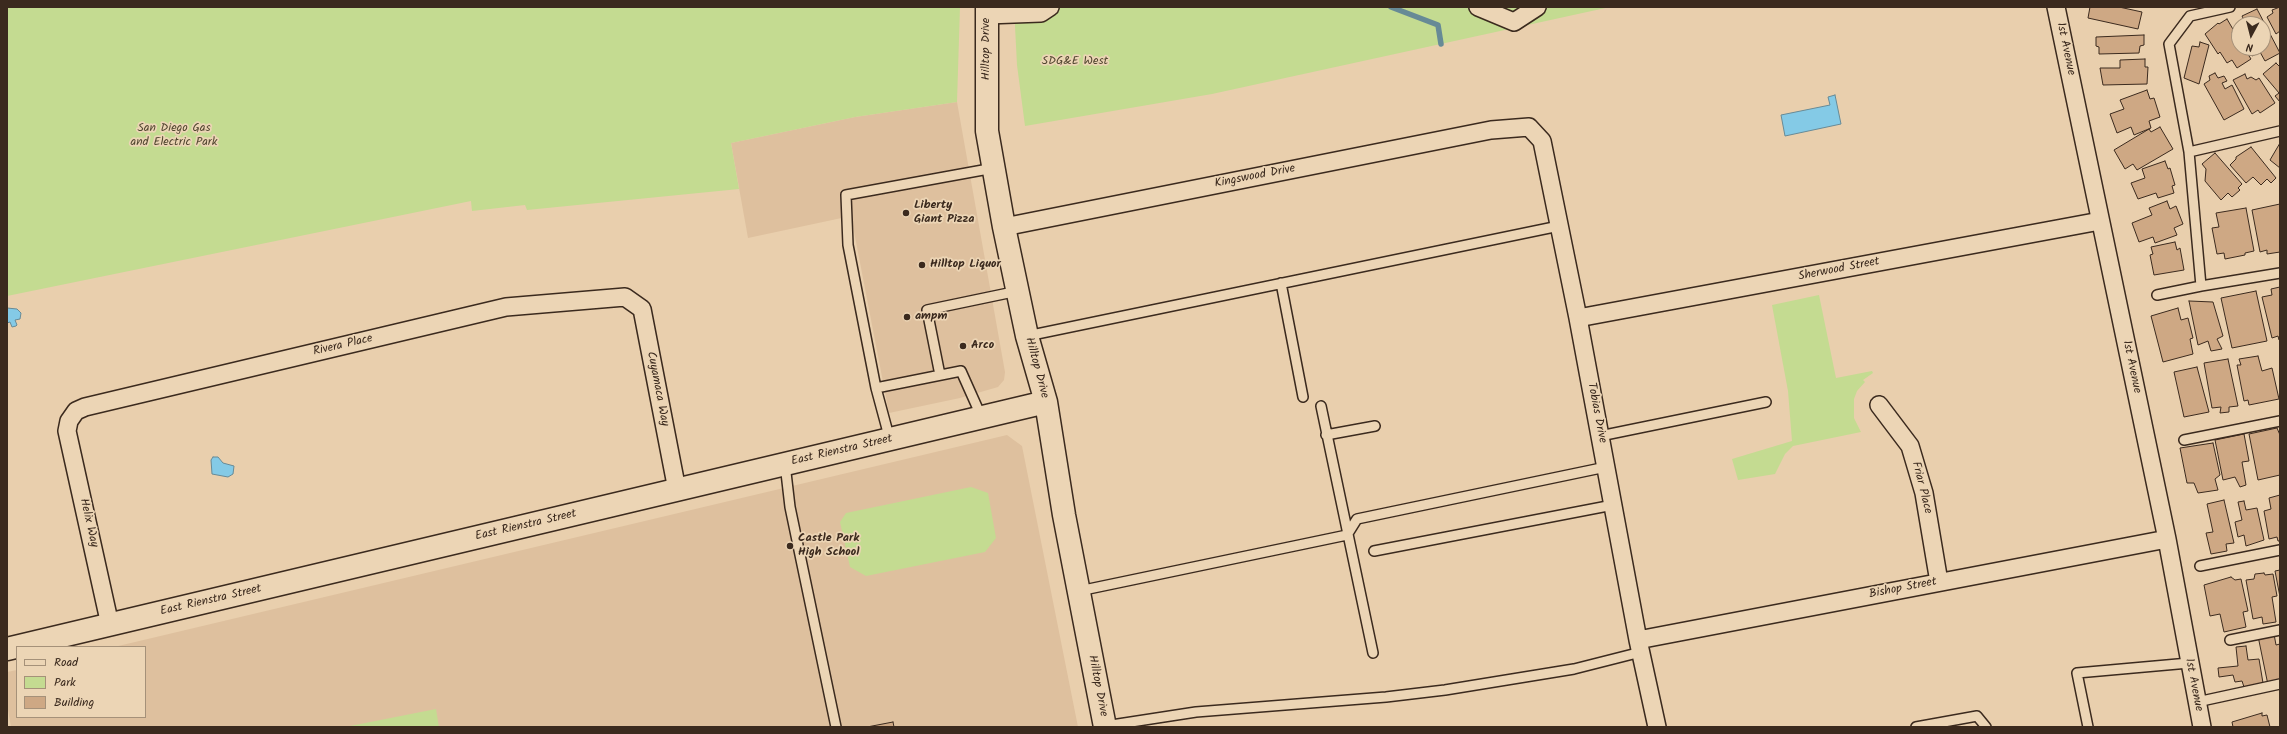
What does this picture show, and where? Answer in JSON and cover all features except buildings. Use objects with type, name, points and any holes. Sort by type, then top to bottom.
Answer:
[{"type":"street","points":[[987,11],[1041,13],[1050,7]]},
{"type":"street","points":[[1478,7],[1514,22],[1538,7]]},
{"type":"street","name":"1st Avenue","points":[[2056,7],[2168,539],[2189,663],[2202,727]]},
{"type":"street","name":"Hilltop Drive","points":[[987,11],[987,131],[1004,227],[1027,336],[1046,402],[1064,515],[1105,727]]},
{"type":"street","name":"Tobias Drive","points":[[1505,127],[1529,127],[1542,141],[1578,318],[1640,646],[1657,727]]},
{"type":"street","name":"Kingswood Drive","points":[[1004,227],[1505,127]]},
{"type":"street","name":"Sherwood Street","points":[[1578,318],[2100,221]]},
{"type":"street","name":"Rivera Place","points":[[69,422],[76,411],[85,407],[506,307],[625,297]]},
{"type":"street","name":"Cuyamaca Way","points":[[625,297],[642,309],[677,490]]},
{"type":"street","name":"East Rienstra Street","points":[[20,646],[1046,402]]},
{"type":"street","name":"Friar Place","points":[[1879,405],[1910,446],[1924,492],[1939,582]]},
{"type":"street","name":"Helix Way","points":[[69,422],[67,431],[110,625]]},
{"type":"street","name":"Bishop Street","points":[[1640,646],[1939,582],[2168,539]]},
{"type":"lane","points":[[2201,286],[2189,152],[2169,44],[2190,16],[2230,7]]},
{"type":"lane","points":[[2189,152],[2280,131]]},
{"type":"lane","points":[[890,440],[876,388],[848,245],[846,195],[994,168]]},
{"type":"lane","points":[[1027,336],[1559,226]]},
{"type":"lane","points":[[2157,295],[2280,273]]},
{"type":"lane","points":[[1280,283],[1303,397]]},
{"type":"lane","points":[[940,375],[927,310],[1018,291]]},
{"type":"lane","points":[[876,388],[961,371],[982,418]]},
{"type":"lane","points":[[1600,436],[1766,402]]},
{"type":"lane","points":[[1321,406],[1373,653]]},
{"type":"lane","points":[[2184,440],[2280,421]]},
{"type":"lane","points":[[1326,435],[1375,426]]},
{"type":"lane","points":[[785,464],[790,507],[836,727]]},
{"type":"lane","points":[[1079,591],[1347,535],[1358,519],[1606,467]]},
{"type":"lane","points":[[1374,551],[1613,505]]},
{"type":"lane","points":[[2200,566],[2280,550]]},
{"type":"lane","points":[[2230,640],[2280,630]]},
{"type":"lane","points":[[1105,727],[1196,712],[1378,698],[1445,690],[1574,669],[1640,646]]},
{"type":"lane","points":[[2088,727],[2077,673],[2189,663]]},
{"type":"lane","points":[[2197,702],[2280,684]]},
{"type":"lane","points":[[1916,727],[1977,716],[1986,727]]},
{"type":"shaded area","points":[[957,102],[1005,372],[1004,380],[998,387],[960,398],[889,413],[851,216],[748,238],[731,143],[855,117]]},
{"type":"shaded area","name":"Castle Park High School","points":[[1007,435],[1022,446],[1078,727],[11,727],[7,705],[7,672],[16,670],[16,718],[146,718],[146,646],[118,646]]},
{"type":"green space","name":"San Diego Gas and Electric Park","points":[[7,7],[960,7],[957,102],[855,117],[731,143],[739,189],[527,210],[525,205],[472,211],[471,201],[7,296]]},
{"type":"green space","name":"SDG&E West","points":[[1014,7],[1610,7],[1212,94],[1025,126],[1017,65]]},
{"type":"green space","points":[[1819,295],[1836,378],[1872,371],[1873,373],[1863,380],[1865,382],[1857,391],[1854,399],[1854,418],[1861,432],[1793,446],[1785,454],[1775,474],[1738,480],[1732,459],[1792,441],[1788,391],[1772,305]]},
{"type":"green space","points":[[971,487],[988,493],[996,538],[985,552],[866,576],[850,567],[840,522],[846,513]]},
{"type":"green space","points":[[436,709],[439,727],[345,727]]},
{"type":"water","points":[[1835,95],[1841,124],[1785,136],[1781,115],[1830,105],[1828,97]]},
{"type":"water","points":[[7,308],[17,309],[21,313],[20,319],[15,320],[16,326],[12,327],[10,322],[7,323]]},
{"type":"water","points":[[213,457],[218,457],[223,463],[234,466],[233,474],[228,477],[212,474],[211,460]]},
{"type":"waterway","points":[[1391,7],[1438,25],[1441,44]]},
{"type":"place","name":"Liberty Giant Pizza","points":[[906,213]]},
{"type":"place","name":"Hilltop Liquor","points":[[922,265]]},
{"type":"place","name":"ampm","points":[[907,317]]},
{"type":"place","name":"Arco","points":[[963,346]]},
{"type":"place","name":"Castle Park High School","points":[[790,546]]}]
